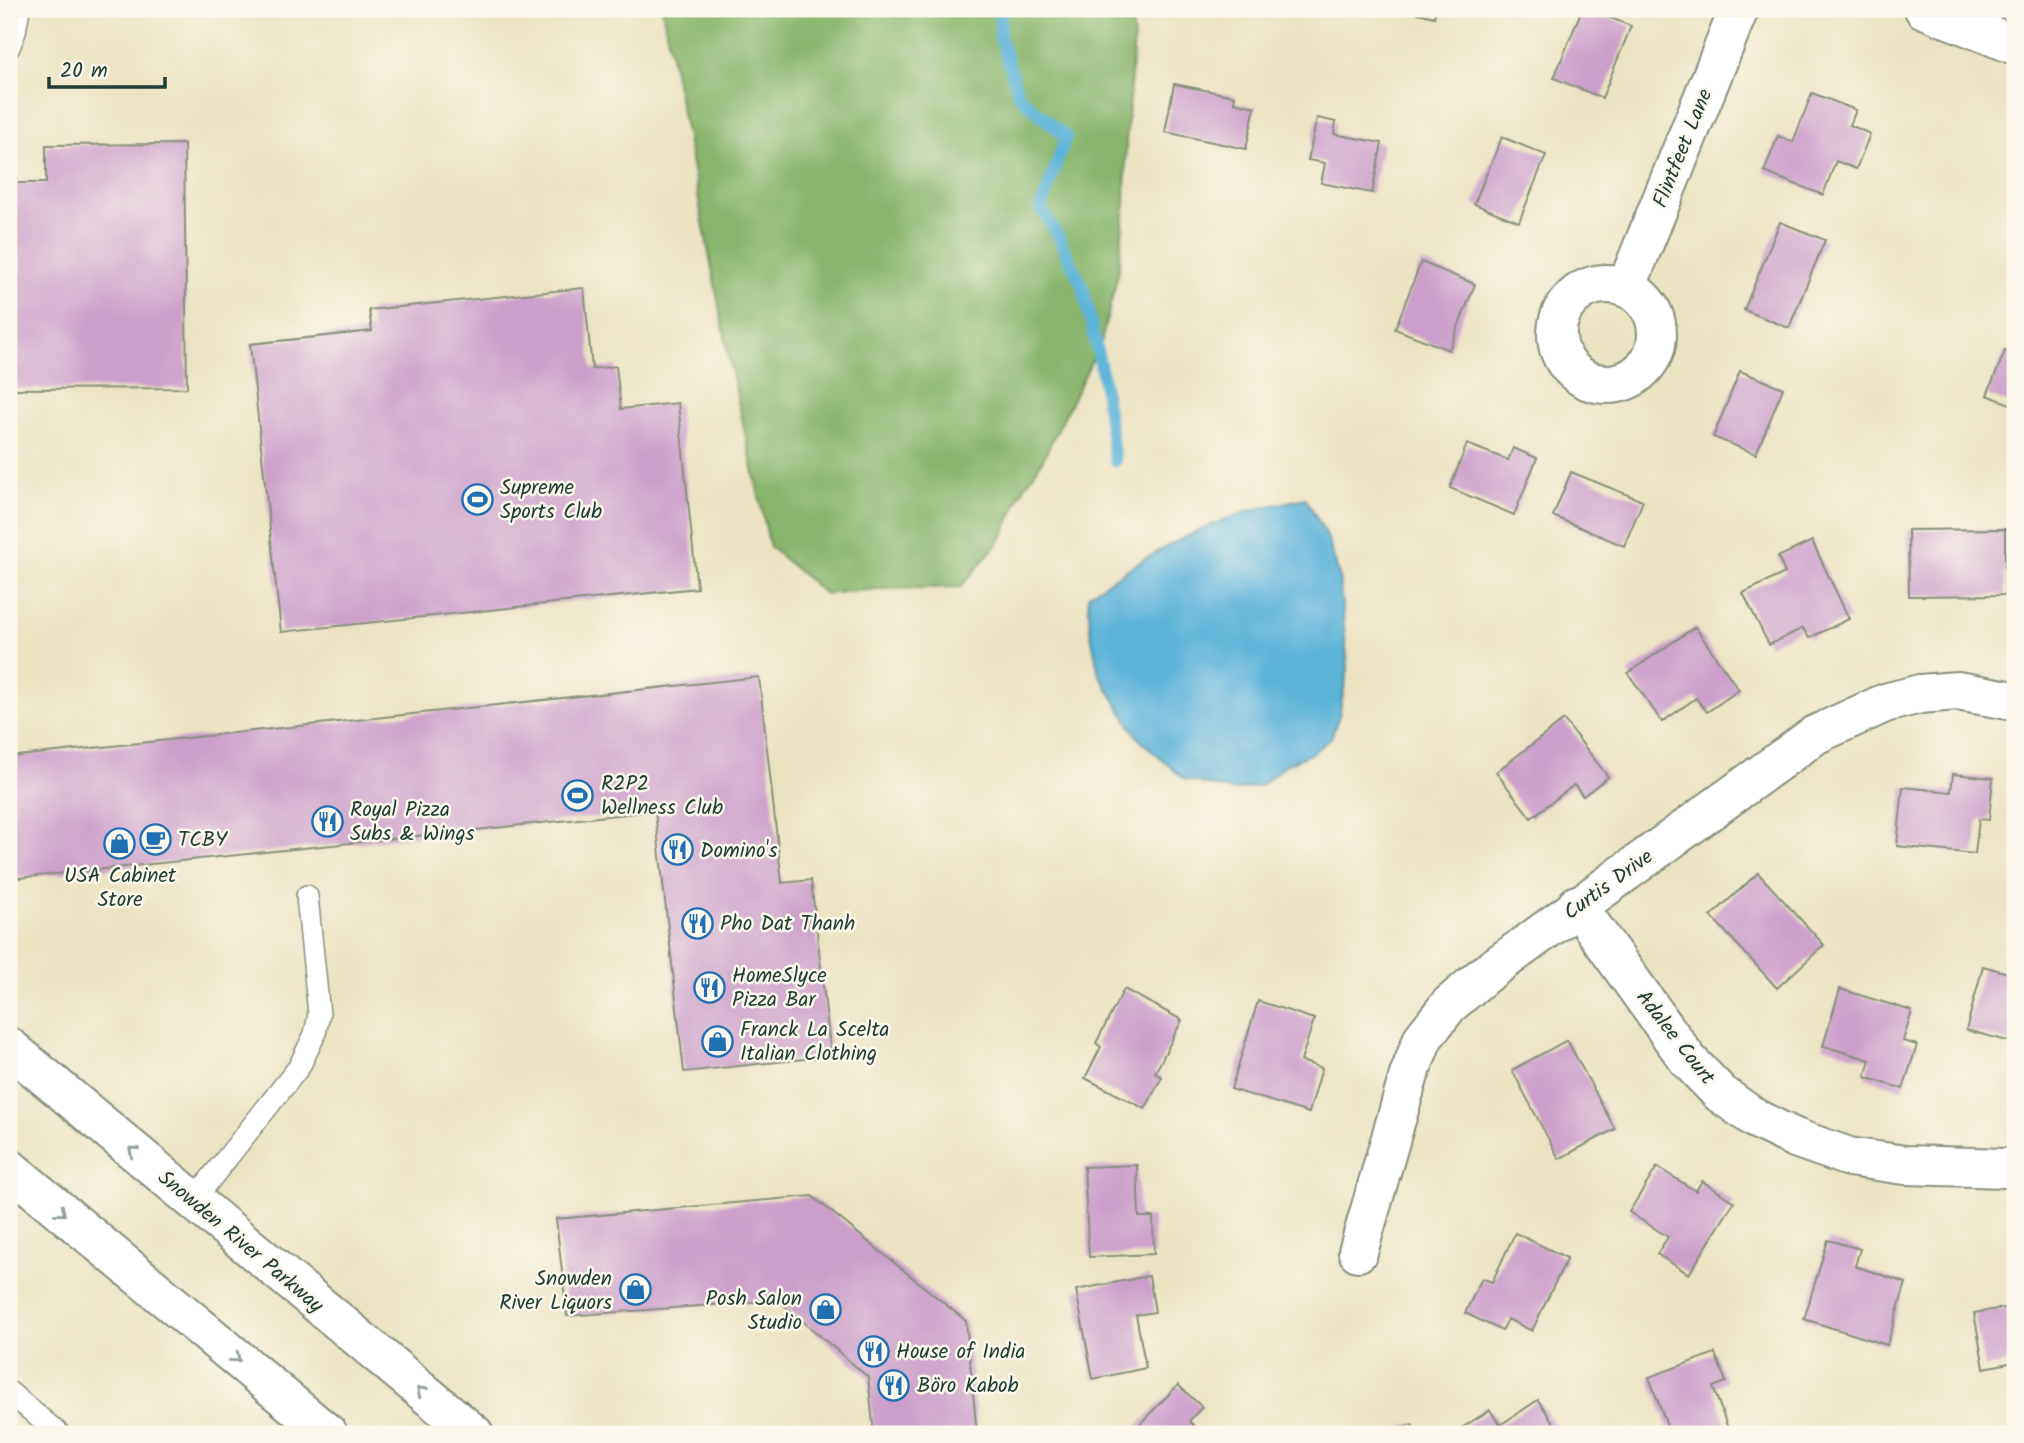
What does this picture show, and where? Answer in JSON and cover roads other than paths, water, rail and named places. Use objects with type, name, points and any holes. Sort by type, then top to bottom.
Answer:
[{"type":"street","name":"Flintfeet Lane","points":[[1626,288],[1739,9]]},
{"type":"street","points":[[1924,9],[2015,45]]},
{"type":"street","name":"Curtis Drive","points":[[1358,1252],[1409,1075],[1423,1038],[1449,1004],[1577,905],[1815,735],[1885,702],[1920,694],[1957,691],[2015,701]]},
{"type":"street","name":"Adalee Court","points":[[1577,905],[1688,1060],[1721,1094],[1756,1119],[1795,1138],[1849,1157],[1905,1166],[2006,1168]]},
{"type":"street","name":"Snowden River Parkway","points":[[9,1046],[474,1434]]},
{"type":"street","points":[[9,1168],[328,1434]]},
{"type":"lane","points":[[9,47],[19,9]]},
{"type":"lane","points":[[193,1201],[299,1067],[314,1034],[319,1014],[307,896]]},
{"type":"lane","points":[[9,1392],[59,1434]]},
{"type":"water","points":[[1305,498],[1326,534],[1339,575],[1348,669],[1339,715],[1331,738],[1312,753],[1285,765],[1262,785],[1234,791],[1184,779],[1138,738],[1099,674],[1090,630],[1088,595],[1145,559],[1204,528],[1246,512]]},
{"type":"waterway","points":[[1001,9],[1000,37],[1019,96],[1066,137],[1041,208],[1083,287],[1102,373],[1115,461]]},
{"type":"place","name":"Supreme Sports Club","points":[[477,499]]},
{"type":"place","name":"R2P2 Wellness Club","points":[[578,795]]},
{"type":"place","name":"Royal Pizza Subs & Wings","points":[[327,821]]},
{"type":"place","name":"TCBY","points":[[155,839]]},
{"type":"place","name":"USA Cabinet Store","points":[[120,843]]},
{"type":"place","name":"Domino's","points":[[677,850]]},
{"type":"place","name":"Pho Dat Thanh","points":[[697,923]]},
{"type":"place","name":"HomeSlyce Pizza Bar","points":[[709,987]]},
{"type":"place","name":"Franck La Scelta Italian Clothing","points":[[717,1041]]},
{"type":"place","name":"Snowden River Liquors","points":[[635,1290]]},
{"type":"place","name":"Posh Salon Studio","points":[[825,1310]]},
{"type":"place","name":"House of India","points":[[873,1351]]},
{"type":"place","name":"Böro Kabob","points":[[894,1385]]}]
